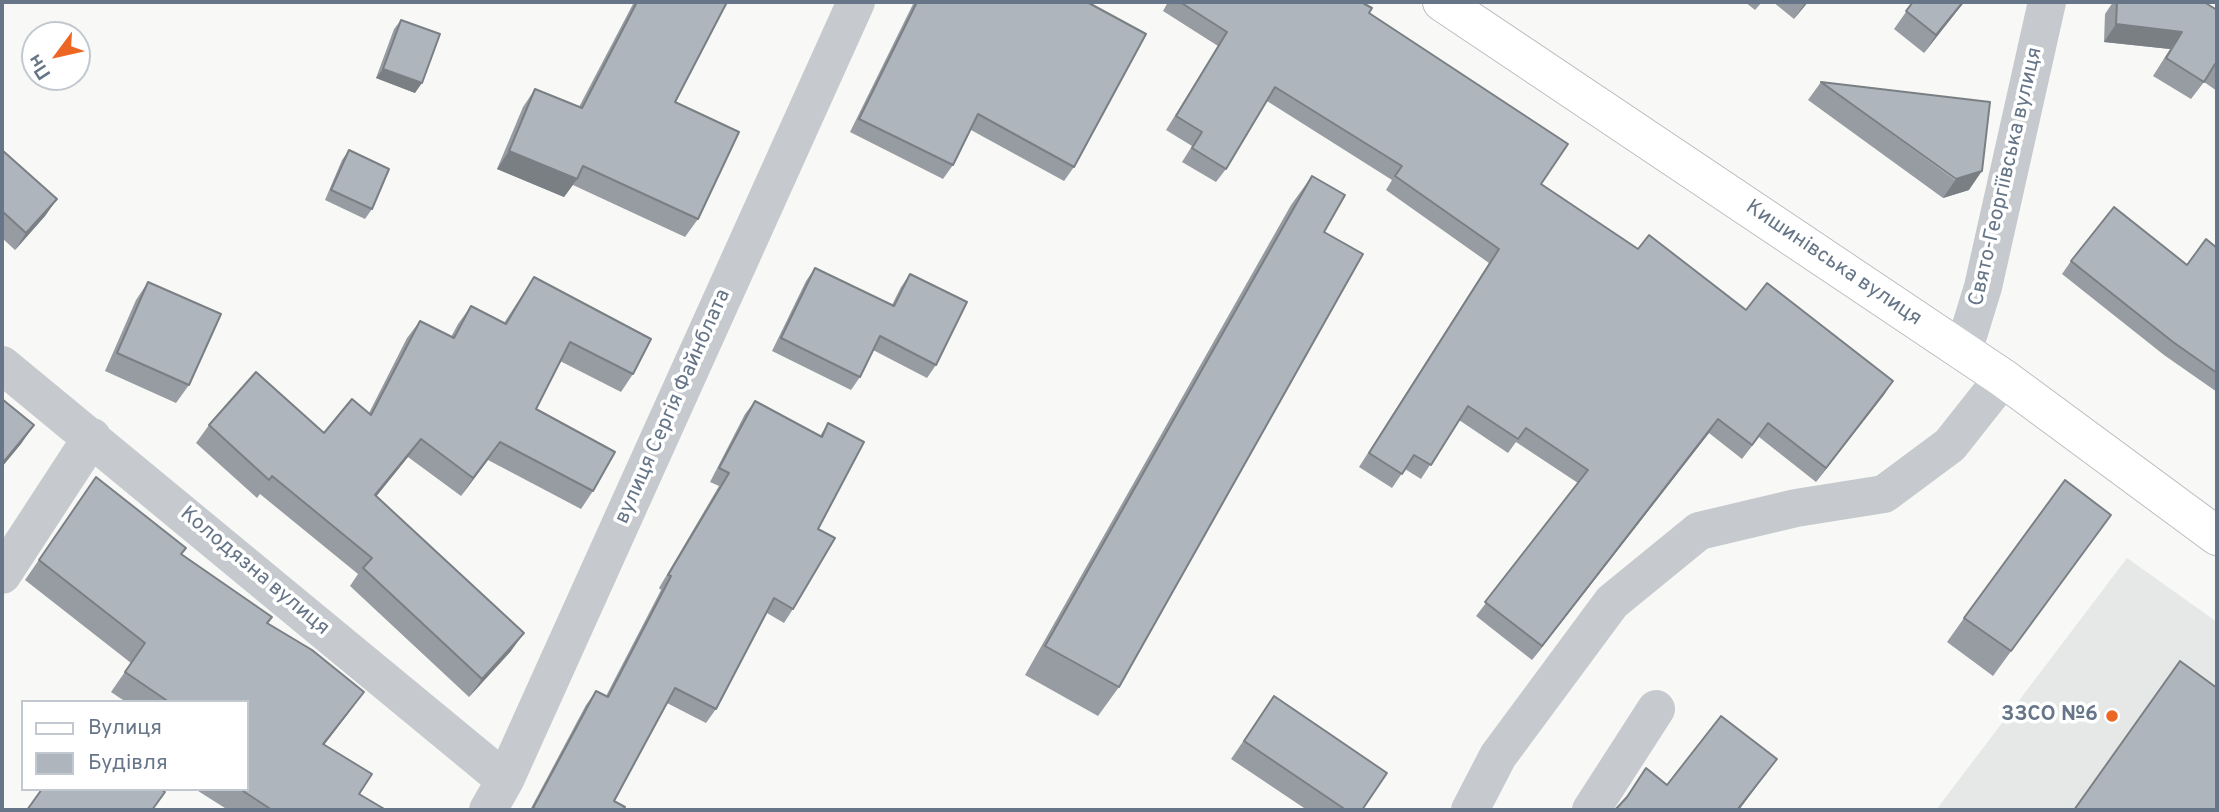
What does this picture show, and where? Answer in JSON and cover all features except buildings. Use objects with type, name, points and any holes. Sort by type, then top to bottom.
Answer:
[{"type":"main road","name":"Кишинівська вулиця","points":[[1442,2],[2003,378],[2217,536]]},
{"type":"street","name":"вулиця Сергія Файнблата","points":[[497,795],[856,2]]},
{"type":"street","name":"Свято-Георгіївська вулиця","points":[[1963,352],[1983,288],[2047,2]]},
{"type":"street","name":"Колодязна вулиця","points":[[2,365],[92,437],[497,795]]},
{"type":"street","points":[[1470,810],[1498,757],[1612,602],[1699,531],[1796,508],[1884,494],[1950,445],[2003,378]]},
{"type":"street","points":[[2,575],[92,437]]},
{"type":"street","points":[[1591,810],[1656,709]]},
{"type":"shaded area","name":"ЗЗСО №6","points":[[2127,558],[2217,622],[2217,810],[1936,810]]},
{"type":"place","name":"ЗЗСО №6","points":[[2112,716]]}]
